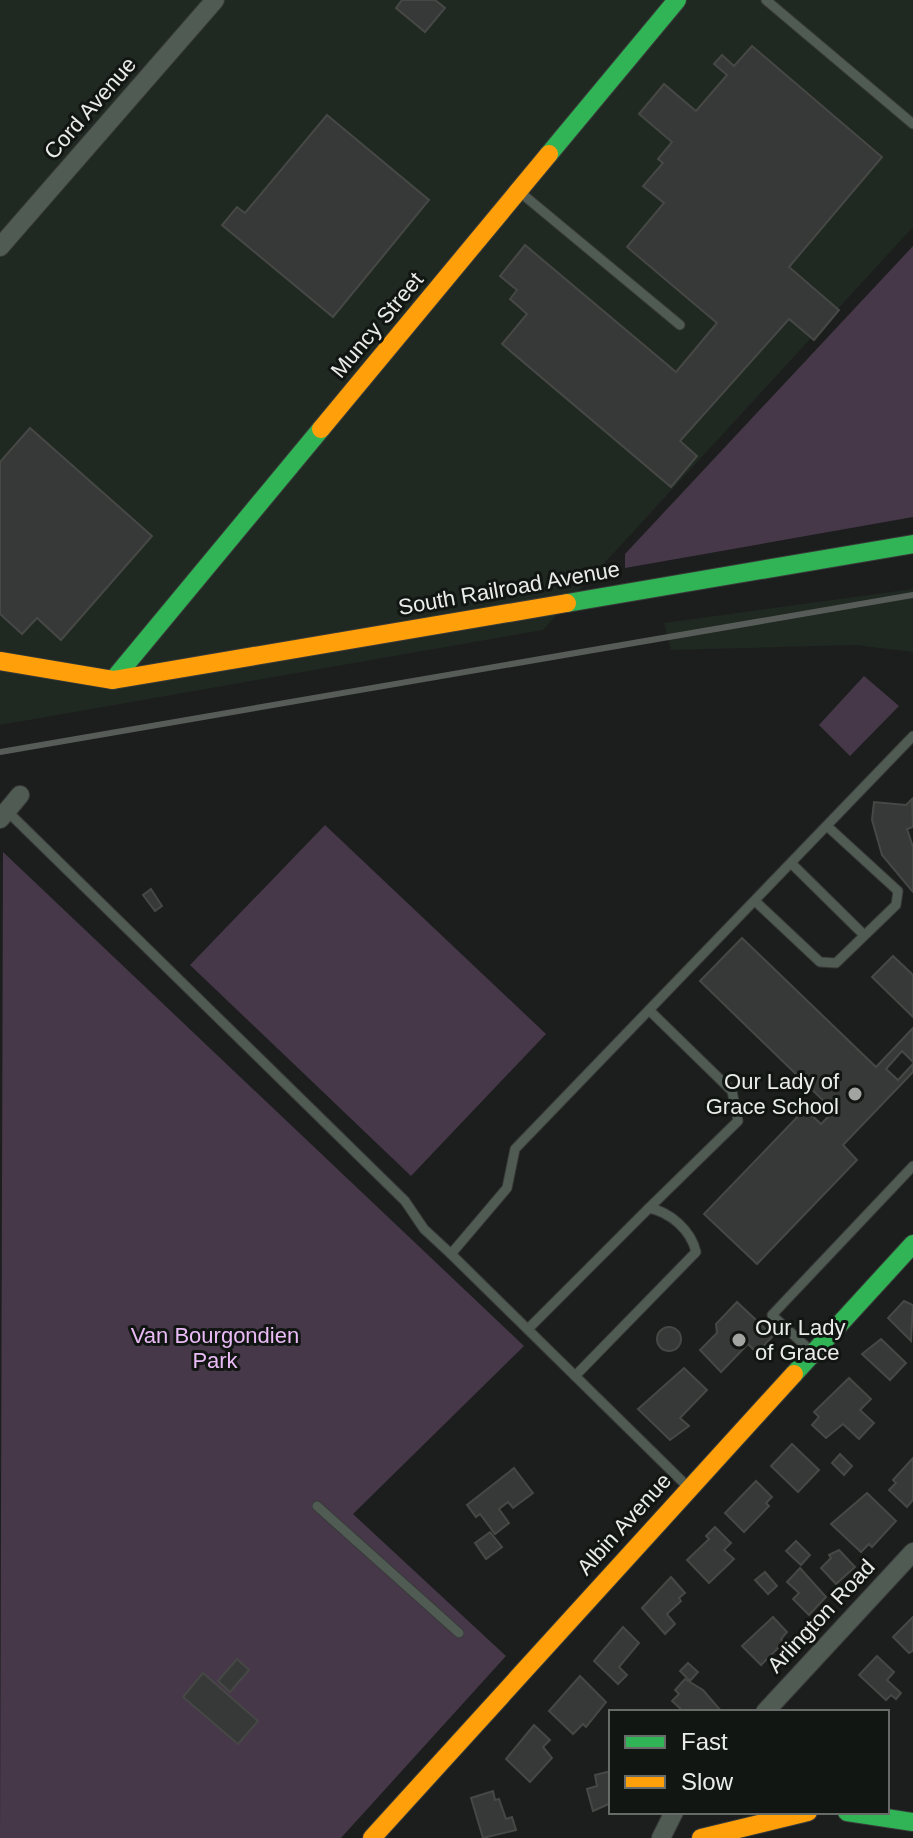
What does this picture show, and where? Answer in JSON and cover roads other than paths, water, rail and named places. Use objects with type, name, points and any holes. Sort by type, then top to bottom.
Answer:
[{"type":"street","name":"Cord Avenue","points":[[0,247],[215,0]]},
{"type":"street","name":"Muncy Street","points":[[113,680],[677,0]]},
{"type":"street","name":"South Railroad Avenue","points":[[0,661],[113,680],[913,544]]},
{"type":"street","points":[[3,815],[20,795]]},
{"type":"street","name":"Albin Avenue","points":[[372,1838],[913,1244]]},
{"type":"street","name":"Arlington Road","points":[[767,1710],[913,1552]]},
{"type":"street","points":[[661,1838],[673,1814]]},
{"type":"street","points":[[701,1838],[800,1814]]},
{"type":"street","points":[[860,1814],[913,1822]]},
{"type":"lane","points":[[766,0],[913,124]]},
{"type":"lane","points":[[519,191],[680,325]]},
{"type":"lane","points":[[451,1254],[507,1188],[515,1149],[913,736]]},
{"type":"lane","points":[[3,815],[405,1201],[424,1229],[689,1488]]},
{"type":"lane","points":[[755,901],[820,962],[836,963],[896,905],[898,891],[827,826]]},
{"type":"lane","points":[[791,863],[864,935]]},
{"type":"lane","points":[[528,1329],[738,1121],[732,1091],[649,1010]]},
{"type":"lane","points":[[813,1353],[772,1315],[913,1166]]},
{"type":"lane","points":[[575,1376],[696,1252],[693,1240],[665,1211],[649,1208]]},
{"type":"lane","points":[[317,1506],[459,1633]]},
{"type":"railway","points":[[0,752],[913,595]]},
{"type":"place","name":"Our Lady of Grace School","points":[[855,1094]]},
{"type":"place","name":"Our Lady of Grace","points":[[739,1340]]},
{"type":"park label","name":"Van Bourgondien Park","points":[[215,1348]]}]
